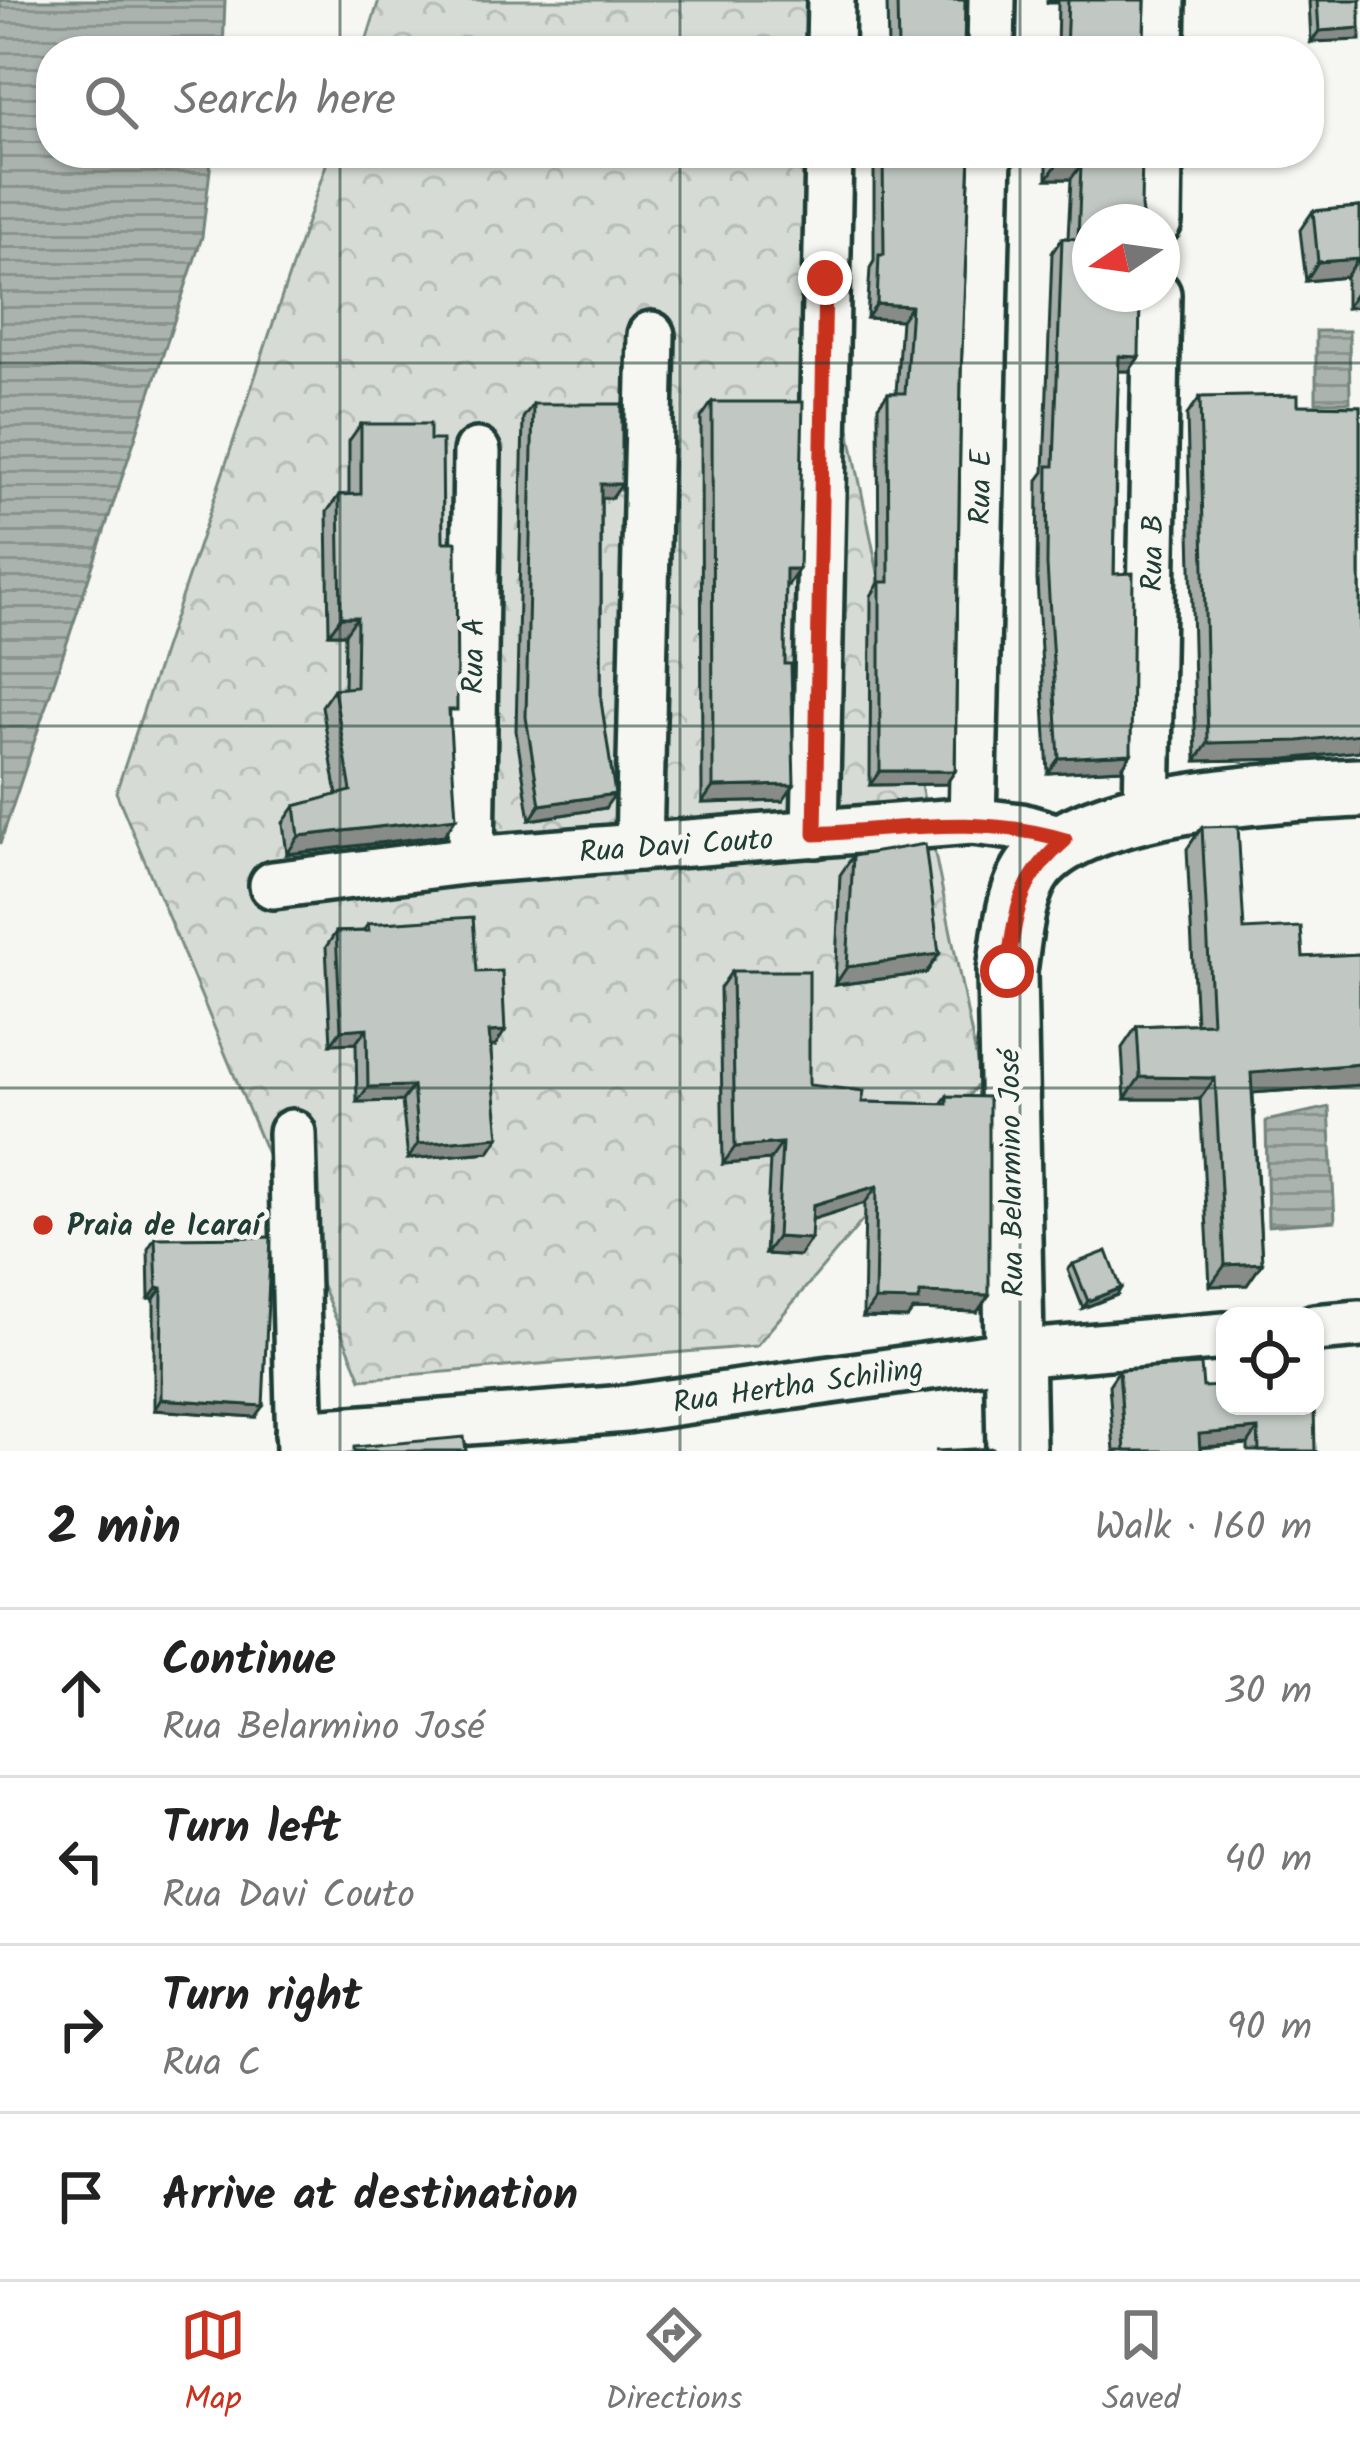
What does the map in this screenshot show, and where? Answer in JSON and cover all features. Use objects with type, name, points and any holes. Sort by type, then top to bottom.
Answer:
[{"type":"street","points":[[830,36],[831,0]]},
{"type":"street","points":[[991,36],[992,0]]},
{"type":"street","points":[[1161,36],[1162,0]]},
{"type":"street","points":[[815,834],[829,168]]},
{"type":"street","name":"Rua E","points":[[972,821],[988,168]]},
{"type":"street","points":[[1159,204],[1160,168]]},
{"type":"street","name":"Rua B","points":[[1147,811],[1156,312]]},
{"type":"street","points":[[639,847],[651,335]]},
{"type":"street","name":"Rua A","points":[[471,860],[477,452]]},
{"type":"street","points":[[1065,840],[1147,811],[1360,788]]},
{"type":"street","name":"Rua Davi Couto","points":[[273,885],[471,860],[972,821],[1021,827],[1065,840]]},
{"type":"street","name":"Rua Belarmino José","points":[[1016,1451],[1007,971],[1017,909],[1034,868],[1065,840]]},
{"type":"street","points":[[292,1133],[300,1443]]},
{"type":"street","points":[[1324,1327],[1360,1324]]},
{"type":"street","name":"Rua Hertha Schiling","points":[[300,1443],[626,1409],[1015,1354],[1216,1337]]},
{"type":"green space","points":[[379,0],[812,0],[812,36],[368,36]]},
{"type":"green space","points":[[325,168],[812,168],[812,247],[981,1081],[756,1346],[361,1379],[116,792]]},
{"type":"shaded area","points":[[0,0],[225,0],[224,36],[36,36],[36,168],[210,168],[202,237],[0,844]]},
{"type":"shaded area","points":[[1316,331],[1349,331],[1350,402],[1316,402]]},
{"type":"shaded area","points":[[1329,1107],[1335,1221],[1268,1226],[1266,1121]]},
{"type":"building","points":[[897,0],[965,0],[964,36],[898,36]]},
{"type":"building","points":[[1068,0],[1145,0],[1144,36],[1067,36]]},
{"type":"building","points":[[1317,0],[1360,0],[1360,28],[1319,31]]},
{"type":"building","points":[[883,168],[969,168],[955,771],[880,771],[880,582],[889,582],[888,393],[905,393],[911,306],[877,304],[879,255],[884,255]]},
{"type":"building","points":[[1081,168],[1142,168],[1141,204],[1079,204]]},
{"type":"building","points":[[1360,207],[1359,289],[1358,259],[1318,262],[1313,211]]},
{"type":"building","points":[[1062,238],[1072,239],[1072,312],[1140,312],[1139,357],[1119,356],[1116,446],[1114,574],[1133,573],[1131,754],[1059,758],[1047,565]]},
{"type":"building","points":[[1298,395],[1298,405],[1360,406],[1360,734],[1208,743],[1200,397]]},
{"type":"building","points":[[712,402],[803,402],[799,569],[786,569],[785,664],[791,664],[794,785],[713,787]]},
{"type":"building","points":[[533,404],[622,404],[622,484],[601,484],[601,701],[615,794],[540,805],[526,717]]},
{"type":"building","points":[[361,424],[430,424],[430,440],[442,440],[443,542],[456,542],[457,710],[449,710],[456,818],[299,836],[295,806],[351,791],[334,689],[356,687],[357,617],[341,617],[339,495],[361,494]]},
{"type":"building","points":[[1238,826],[1244,930],[1301,927],[1303,957],[1360,954],[1360,1064],[1251,1073],[1262,1263],[1225,1265],[1215,1078],[1140,1077],[1137,1026],[1212,1023],[1202,827]]},
{"type":"building","points":[[925,844],[939,954],[847,967],[853,856]]},
{"type":"building","points":[[473,917],[477,972],[502,971],[505,1031],[489,1032],[499,1137],[418,1144],[413,1086],[368,1087],[367,1028],[341,1030],[336,932],[369,931],[368,924]]},
{"type":"building","points":[[732,971],[809,971],[809,1085],[864,1091],[862,1102],[947,1104],[947,1096],[989,1097],[989,1295],[920,1293],[919,1301],[875,1300],[877,1186],[813,1205],[811,1239],[777,1237],[782,1143],[735,1147]]},
{"type":"building","points":[[271,1237],[263,1406],[161,1399],[162,1288],[157,1288],[155,1238]]},
{"type":"building","points":[[1107,1251],[1121,1288],[1088,1301],[1073,1264]]},
{"type":"building","points":[[1201,1365],[1203,1387],[1216,1386],[1216,1415],[1314,1415],[1315,1451],[1259,1451],[1258,1429],[1199,1434],[1200,1451],[1125,1451],[1119,1370]]},
{"type":"building","points":[[464,1437],[466,1451],[354,1451],[354,1447]]},
{"type":"place","name":"Praia de Icaraí","points":[[43,1225]]},
{"type":"route","points":[[825,278],[815,834],[972,821],[1021,827],[1065,840],[1034,868],[1017,909],[1007,971]]}]
